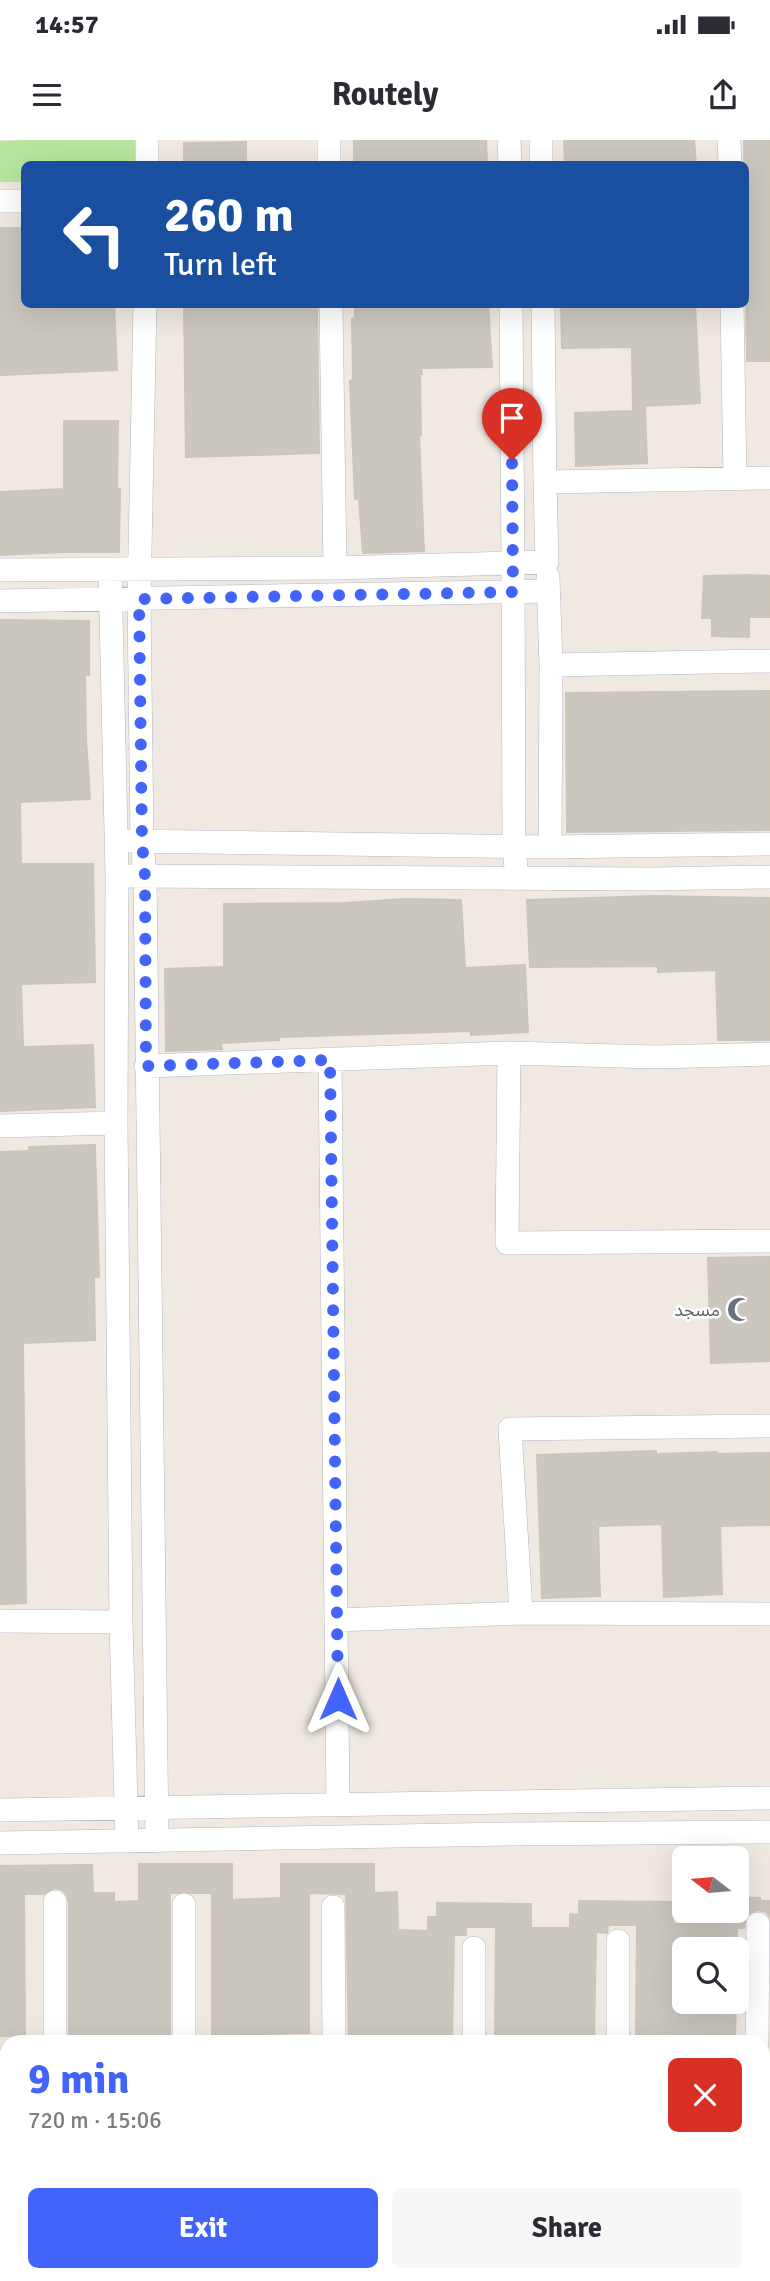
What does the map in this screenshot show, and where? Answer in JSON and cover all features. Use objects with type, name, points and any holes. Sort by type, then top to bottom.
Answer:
[{"type":"street","points":[[147,140],[147,161]]},
{"type":"street","points":[[329,140],[329,161]]},
{"type":"street","points":[[509,140],[510,161]]},
{"type":"street","points":[[541,140],[541,161]]},
{"type":"street","points":[[730,140],[730,161]]},
{"type":"street","points":[[0,201],[21,201]]},
{"type":"street","points":[[145,308],[139,599],[157,1841]]},
{"type":"street","points":[[331,308],[335,568]]},
{"type":"street","points":[[511,308],[514,846],[517,879]]},
{"type":"street","points":[[543,308],[551,665],[550,847]]},
{"type":"street","points":[[732,308],[735,479]]},
{"type":"street","points":[[545,482],[770,478]]},
{"type":"street","points":[[0,570],[335,568],[547,562]]},
{"type":"street","points":[[110,569],[117,841],[116,1123],[121,1622],[127,1841]]},
{"type":"street","points":[[0,601],[548,591]]},
{"type":"street","points":[[551,665],[770,661]]},
{"type":"street","points":[[117,841],[550,847],[770,844]]},
{"type":"street","points":[[117,876],[517,879],[770,877]]},
{"type":"street","points":[[146,1066],[509,1053],[656,1057],[770,1054]]},
{"type":"street","points":[[509,1053],[507,1243],[770,1241]]},
{"type":"street","points":[[330,1060],[338,1804]]},
{"type":"street","points":[[0,1126],[116,1123]]},
{"type":"street","points":[[521,1613],[510,1429],[770,1426]]},
{"type":"street","points":[[337,1620],[521,1613],[770,1614]]},
{"type":"street","points":[[0,1620],[121,1622]]},
{"type":"street","points":[[0,1810],[770,1798]]},
{"type":"street","points":[[674,1799],[676,1833]]},
{"type":"street","points":[[0,1843],[770,1832]]},
{"type":"street","points":[[55,1902],[55,2035]]},
{"type":"street","points":[[184,1905],[184,2035]]},
{"type":"street","points":[[333,1907],[334,2035]]},
{"type":"street","points":[[757,2035],[758,1924]]},
{"type":"street","points":[[618,1941],[618,2035]]},
{"type":"street","points":[[474,1948],[474,2035]]},
{"type":"green space","points":[[141,140],[141,161],[21,161],[21,182],[0,182],[0,141]]},
{"type":"building","points":[[354,140],[486,140],[487,161],[354,161]]},
{"type":"building","points":[[564,140],[694,140],[696,161],[565,161]]},
{"type":"building","points":[[744,140],[770,140],[770,361],[747,361],[749,161],[744,161]]},
{"type":"building","points":[[246,142],[246,161],[184,161],[184,143]]},
{"type":"building","points":[[0,228],[21,228],[21,308],[114,308],[117,370],[0,375]]},
{"type":"building","points":[[184,308],[317,308],[319,453],[186,457]]},
{"type":"building","points":[[355,308],[488,308],[492,367],[421,368],[419,435],[424,551],[363,553],[359,498],[355,499],[350,381],[353,380],[352,319],[355,318]]},
{"type":"building","points":[[561,308],[695,308],[700,403],[645,406],[647,463],[576,466],[575,413],[633,411],[632,347],[562,348]]},
{"type":"building","points":[[64,421],[118,421],[119,552],[1,555],[1,492],[64,489]]},
{"type":"building","points":[[704,576],[770,576],[770,617],[749,617],[749,637],[712,636],[712,618],[702,618]]},
{"type":"building","points":[[0,620],[89,621],[89,675],[85,675],[90,799],[20,802],[21,864],[93,864],[95,982],[21,984],[23,1047],[93,1045],[95,1107],[0,1111]]},
{"type":"building","points":[[770,691],[770,830],[567,832],[566,693]]},
{"type":"building","points":[[654,896],[770,898],[770,1040],[718,1040],[716,970],[658,972],[658,966],[530,967],[527,900]]},
{"type":"building","points":[[406,899],[461,900],[465,968],[525,965],[528,1032],[471,1035],[471,1031],[279,1037],[279,1040],[221,1043],[222,1049],[166,1051],[165,969],[224,967],[224,904],[345,903]]},
{"type":"building","points":[[95,1145],[99,1277],[94,1277],[95,1340],[23,1343],[26,1603],[0,1604],[0,1152],[29,1151],[29,1147]]},
{"type":"building","name":"مسجد","points":[[770,1257],[770,1361],[711,1363],[708,1258]]},
{"type":"building","points":[[656,1451],[656,1454],[770,1453],[770,1525],[720,1526],[722,1594],[664,1597],[662,1524],[598,1526],[600,1596],[542,1598],[537,1455]]},
{"type":"building","points":[[139,1864],[232,1864],[232,1900],[281,1898],[281,1864],[374,1864],[374,1893],[397,1892],[398,1930],[428,1931],[428,1917],[437,1917],[437,1903],[531,1904],[531,1928],[570,1928],[570,1914],[579,1915],[579,1901],[672,1902],[673,1924],[745,1923],[744,1928],[737,1928],[737,1937],[672,1937],[672,2014],[736,2014],[735,2035],[636,2035],[637,1925],[608,1925],[607,1933],[596,1932],[594,2035],[495,2035],[496,1927],[466,1927],[466,1935],[454,1935],[452,2035],[349,2035],[346,1894],[309,1893],[309,2033],[212,2035],[212,1893],[170,1893],[170,2035],[69,2035],[69,1902],[63,1890],[54,1888],[44,1894],[24,1894],[25,2035],[0,2035],[0,1866],[92,1865],[93,1893],[114,1893],[114,1902],[139,1901]]},
{"type":"building","points":[[749,1898],[770,1901],[770,1917],[759,1910],[749,1914]]},
{"type":"place","name":"مسجد","points":[[740,1310]]},
{"type":"route","points":[[338,1699],[330,1060],[146,1066],[139,599],[513,592],[512,460]]}]
